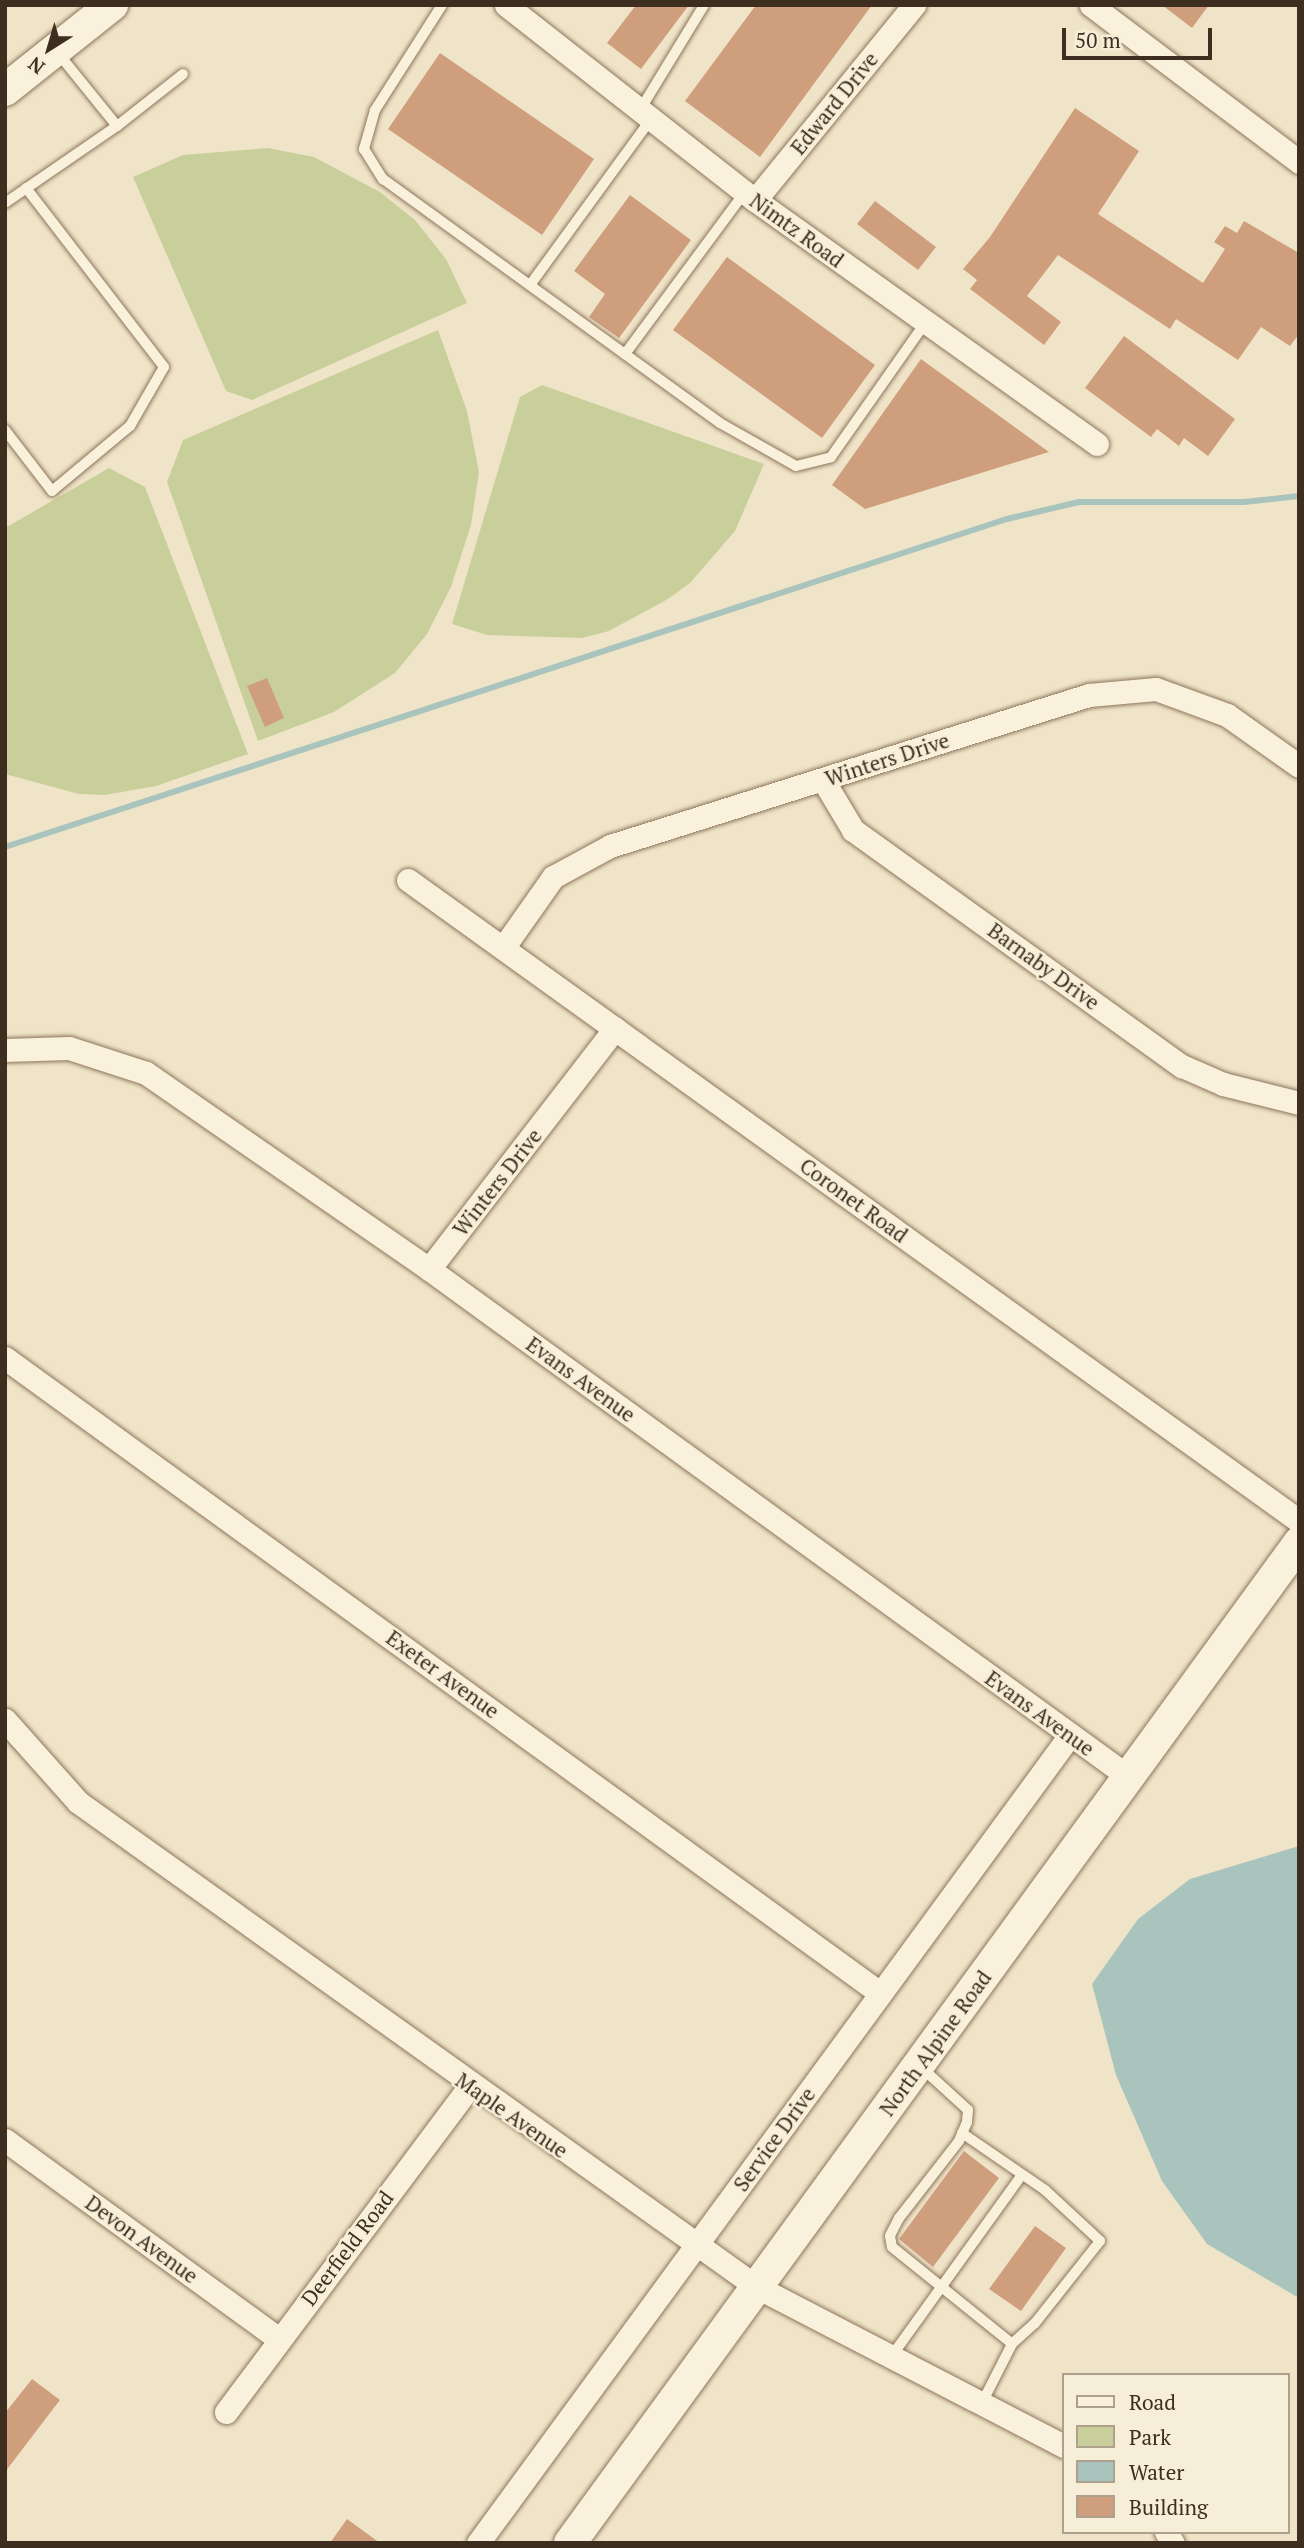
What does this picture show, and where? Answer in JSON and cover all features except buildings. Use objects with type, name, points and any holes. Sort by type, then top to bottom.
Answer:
[{"type":"main road","points":[[5,90],[112,5]]},
{"type":"main road","name":"North Alpine Road","points":[[570,2543],[1299,1543]]},
{"type":"street","name":"Nimtz Road","points":[[506,5],[750,196],[1097,444]]},
{"type":"street","name":"Edward Drive","points":[[750,196],[914,5]]},
{"type":"street","points":[[1091,5],[1299,162]]},
{"type":"street","name":"Winters Drive","points":[[503,948],[552,877],[610,846],[1089,695],[1156,689],[1227,715],[1299,766]]},
{"type":"street","name":"Barnaby Drive","points":[[823,780],[853,830],[1182,1066],[1223,1084],[1299,1103]]},
{"type":"street","name":"Coronet Road","points":[[408,880],[1299,1521]]},
{"type":"street","name":"Winters Drive","points":[[429,1269],[615,1027]]},
{"type":"street","name":"Evans Avenue","points":[[5,1050],[69,1048],[146,1073],[429,1269],[1129,1777]]},
{"type":"street","name":"Exeter Avenue","points":[[5,1358],[880,1993]]},
{"type":"street","name":"Maple Avenue","points":[[5,1720],[78,1802],[757,2287],[1062,2445]]},
{"type":"street","name":"Service Drive","points":[[478,2543],[1070,1735]]},
{"type":"street","name":"Deerfield Road","points":[[226,2412],[278,2338],[471,2085]]},
{"type":"street","name":"Devon Avenue","points":[[5,2140],[278,2338]]},
{"type":"lane","points":[[442,5],[375,110],[364,149],[383,179],[729,429],[796,466],[831,457],[926,322]]},
{"type":"lane","points":[[530,285],[645,115],[704,5]]},
{"type":"lane","points":[[55,50],[117,126]]},
{"type":"lane","points":[[5,203],[117,126],[183,74]]},
{"type":"lane","points":[[5,430],[52,491],[130,426],[163,367],[26,188]]},
{"type":"lane","points":[[625,354],[750,196]]},
{"type":"lane","points":[[919,2065],[968,2110],[962,2133],[899,2218],[890,2236],[892,2246],[941,2290],[1012,2344]]},
{"type":"lane","points":[[962,2133],[1022,2175],[1100,2241],[1035,2323],[1012,2344],[982,2403]]},
{"type":"lane","points":[[891,2357],[1022,2175]]},
{"type":"green space","points":[[268,148],[314,157],[380,192],[415,220],[446,259],[467,303],[252,400],[226,391],[133,177],[183,155]]},
{"type":"green space","points":[[438,330],[467,411],[479,472],[471,525],[451,587],[427,634],[395,673],[334,712],[258,741],[167,482],[183,440]]},
{"type":"green space","points":[[542,385],[764,464],[735,531],[690,583],[668,599],[609,631],[582,638],[487,635],[452,624],[520,397]]},
{"type":"green space","points":[[109,468],[145,487],[248,754],[156,786],[105,795],[79,794],[5,774],[5,528]]},
{"type":"water","points":[[1299,1846],[1299,2298],[1207,2244],[1162,2181],[1116,2075],[1092,1984],[1138,1919],[1190,1879]]},
{"type":"waterway","points":[[5,847],[1007,519],[1079,502],[1244,502],[1299,496]]}]
